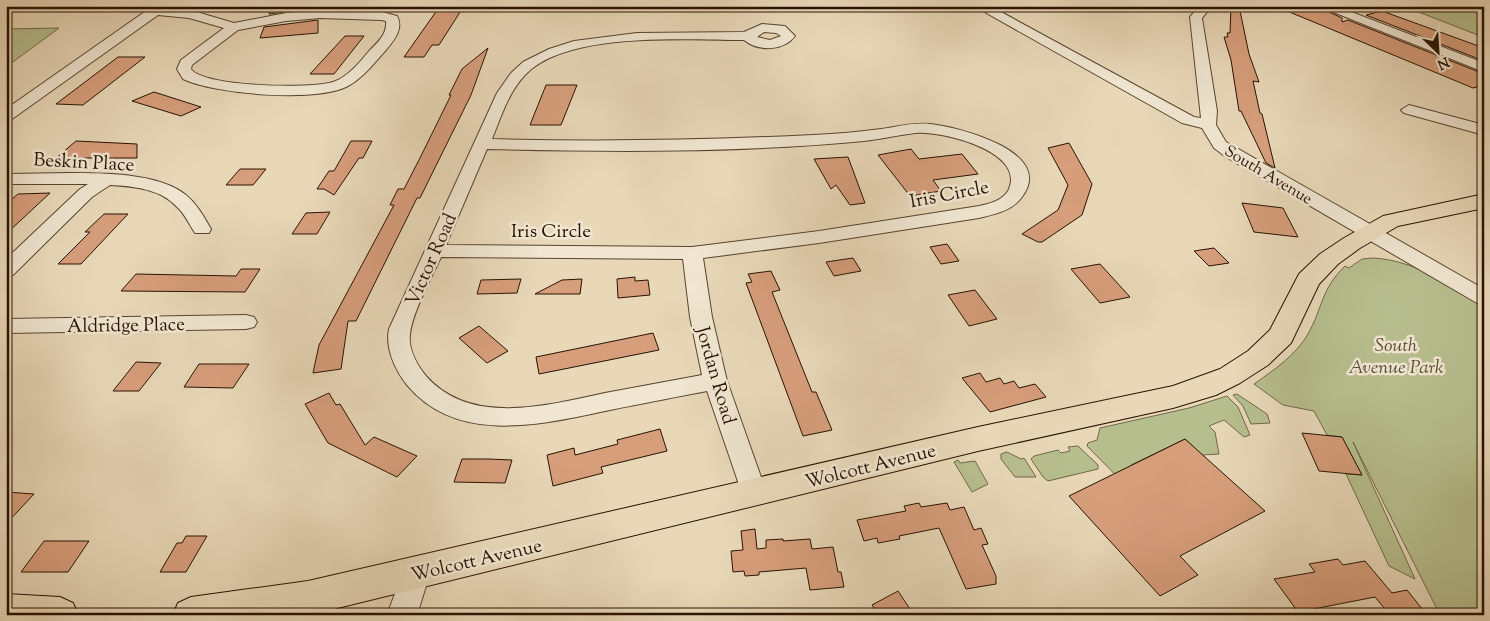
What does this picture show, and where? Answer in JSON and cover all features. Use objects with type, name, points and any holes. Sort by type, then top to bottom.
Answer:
[{"type":"main road","name":"Wolcott Avenue","points":[[191,615],[308,598],[754,494],[978,439],[1173,397],[1206,387],[1230,376],[1258,358],[1281,336],[1308,280],[1329,259],[1371,231],[1391,222],[1484,200]]},
{"type":"street","name":"South Avenue","points":[[980,6],[1188,120],[1208,125],[1220,145],[1232,153],[1371,231],[1484,298]]},
{"type":"street","points":[[1206,6],[1196,17],[1209,111],[1208,125]]},
{"type":"street","points":[[1324,6],[1484,68]]},
{"type":"street","points":[[6,116],[158,9],[190,14],[234,27],[262,20],[320,14],[382,16],[392,19],[394,26],[390,36],[358,72],[338,85],[306,90],[226,86],[209,84],[189,76],[184,69],[186,63],[234,27]]},
{"type":"street","name":"Victor Road","points":[[715,381],[555,412],[505,418],[464,411],[437,399],[419,387],[404,365],[399,338],[404,318],[504,93],[513,79],[530,63],[549,53],[598,41],[749,36]]},
{"type":"street","points":[[1409,110],[1484,130]]},
{"type":"street","name":"Iris Circle","points":[[434,251],[692,253],[801,240],[979,212],[998,207],[1014,196],[1021,183],[1014,162],[984,143],[958,134],[925,128],[838,139],[634,147],[482,144]]},
{"type":"street","name":"Beskin Place","points":[[6,179],[106,180],[147,186],[177,196],[188,207],[202,230]]},
{"type":"street","points":[[6,271],[86,193],[106,180]]},
{"type":"street","name":"Jordan Road","points":[[692,253],[701,317],[715,381],[754,494]]},
{"type":"street","name":"Aldridge Place","points":[[6,326],[246,322]]},
{"type":"street","points":[[402,615],[416,573]]},
{"type":"green space","points":[[1403,6],[1484,6],[1484,37],[1483,37]]},
{"type":"green space","points":[[59,28],[6,67],[6,29]]},
{"type":"green space","name":"South Avenue Park","points":[[1373,258],[1403,263],[1431,275],[1484,306],[1484,615],[1440,615],[1353,442],[1415,579],[1389,566],[1346,474],[1362,475],[1342,437],[1327,435],[1314,411],[1283,405],[1254,384],[1284,362],[1303,342],[1337,274],[1345,266],[1349,268],[1362,259]]},
{"type":"green space","points":[[1237,394],[1267,414],[1270,423],[1251,424],[1243,406],[1233,395]]},
{"type":"green space","points":[[1227,396],[1238,407],[1250,435],[1244,437],[1224,420],[1209,426],[1215,432],[1219,454],[1202,455],[1185,439],[1131,465],[1163,497],[1145,505],[1087,446],[1088,443],[1097,440],[1100,428],[1189,408]]},
{"type":"green space","points":[[1078,446],[1098,465],[1098,469],[1048,481],[1043,477],[1031,459],[1034,456],[1058,450],[1061,453],[1070,451],[1068,447]]},
{"type":"green space","points":[[1007,452],[1021,459],[1024,458],[1036,477],[1015,477],[1001,459],[1001,454]]},
{"type":"green space","points":[[958,460],[960,463],[975,461],[988,484],[972,492],[954,462]]},
{"type":"building","points":[[272,6],[317,6],[317,8],[269,14]]},
{"type":"building","points":[[440,6],[464,6],[439,45],[432,45],[424,57],[404,57]]},
{"type":"building","points":[[1231,6],[1239,6],[1249,54],[1259,82],[1253,81],[1275,168],[1266,163],[1241,111],[1239,111],[1231,60],[1224,37],[1228,37],[1227,33],[1230,33]]},
{"type":"building","points":[[1275,6],[1316,6],[1342,18],[1342,22],[1348,20],[1484,74],[1484,85],[1473,88]]},
{"type":"building","points":[[1382,11],[1484,48],[1484,61],[1366,15]]},
{"type":"building","points":[[318,20],[318,33],[260,38],[264,27]]},
{"type":"building","points":[[345,36],[364,36],[334,74],[310,74]]},
{"type":"building","points":[[488,48],[471,95],[420,198],[417,198],[356,321],[348,321],[341,369],[313,373],[319,345],[394,205],[390,205],[398,189],[404,189],[462,69]]},
{"type":"building","points":[[118,57],[145,57],[83,105],[56,104]]},
{"type":"building","points":[[546,85],[577,85],[561,125],[530,125]]},
{"type":"building","points":[[154,92],[201,107],[181,116],[132,101]]},
{"type":"building","points":[[76,141],[137,144],[137,158],[56,158]]},
{"type":"building","points":[[351,141],[372,141],[363,158],[359,158],[334,195],[324,189],[317,189],[329,171],[334,171]]},
{"type":"building","points":[[1069,143],[1092,184],[1082,215],[1042,242],[1038,242],[1022,234],[1058,210],[1068,185],[1048,148]]},
{"type":"building","points":[[911,149],[919,159],[962,154],[978,174],[933,180],[941,191],[910,196],[878,155]]},
{"type":"building","points":[[848,157],[865,203],[850,205],[836,185],[831,189],[814,159]]},
{"type":"building","points":[[240,169],[266,169],[253,185],[226,185]]},
{"type":"building","points":[[50,193],[6,234],[6,204],[18,194]]},
{"type":"building","points":[[1242,203],[1283,208],[1298,237],[1254,232]]},
{"type":"building","points":[[330,212],[317,234],[292,234],[306,213]]},
{"type":"building","points":[[104,214],[128,214],[81,264],[58,264],[90,232],[85,232]]},
{"type":"building","points":[[947,244],[959,261],[941,264],[930,247]]},
{"type":"building","points":[[1214,248],[1229,263],[1209,266],[1194,251]]},
{"type":"building","points":[[853,258],[861,271],[834,276],[826,262]]},
{"type":"building","points":[[1100,264],[1130,297],[1100,303],[1071,269]]},
{"type":"building","points":[[241,269],[260,269],[245,292],[121,291],[136,274],[236,276]]},
{"type":"building","points":[[771,271],[780,290],[772,292],[812,392],[816,392],[832,430],[803,436],[746,283],[752,282],[748,274]]},
{"type":"building","points":[[635,277],[635,281],[648,280],[650,295],[618,298],[617,279]]},
{"type":"building","points":[[521,279],[517,293],[477,294],[481,280]]},
{"type":"building","points":[[582,279],[580,294],[535,294],[562,280]]},
{"type":"building","points":[[975,290],[997,319],[969,326],[948,295]]},
{"type":"building","points":[[479,326],[508,351],[487,363],[459,338]]},
{"type":"building","points":[[653,333],[659,350],[539,374],[536,357]]},
{"type":"building","points":[[136,362],[161,363],[139,391],[113,391]]},
{"type":"building","points":[[199,364],[249,364],[233,388],[184,387]]},
{"type":"building","points":[[980,373],[986,382],[1000,378],[1004,384],[1014,381],[1019,388],[1035,384],[1046,397],[990,412],[962,378]]},
{"type":"building","points":[[329,393],[336,405],[340,404],[365,445],[374,437],[417,456],[397,477],[328,443],[305,404]]},
{"type":"building","points":[[660,429],[667,451],[601,467],[603,473],[553,486],[547,455],[574,448],[575,455],[618,444],[617,440]]},
{"type":"building","points":[[1302,433],[1342,437],[1362,475],[1319,471]]},
{"type":"building","points":[[1185,439],[1265,511],[1180,556],[1198,575],[1160,596],[1069,496]]},
{"type":"building","points":[[462,459],[512,460],[505,483],[454,482]]},
{"type":"building","points":[[6,492],[34,494],[6,524]]},
{"type":"building","points":[[919,503],[921,507],[947,503],[950,510],[964,507],[974,530],[981,528],[988,544],[982,545],[996,576],[996,584],[966,589],[939,528],[899,536],[900,539],[878,543],[877,538],[864,541],[857,520],[906,511],[904,506]]},
{"type":"building","points":[[755,529],[757,549],[766,548],[766,540],[783,539],[783,541],[810,539],[812,549],[833,547],[838,572],[841,572],[844,587],[810,590],[806,568],[759,572],[759,575],[745,576],[744,571],[733,572],[731,551],[743,550],[741,531]]},
{"type":"building","points":[[186,536],[207,536],[186,572],[160,572],[177,543],[182,543]]},
{"type":"building","points":[[44,541],[89,541],[68,572],[21,572]]},
{"type":"building","points":[[1338,559],[1343,565],[1365,561],[1392,593],[1407,590],[1427,615],[1390,615],[1375,597],[1298,612],[1274,579],[1315,572],[1309,564]]},
{"type":"building","points":[[898,591],[914,615],[879,615],[872,605]]}]
